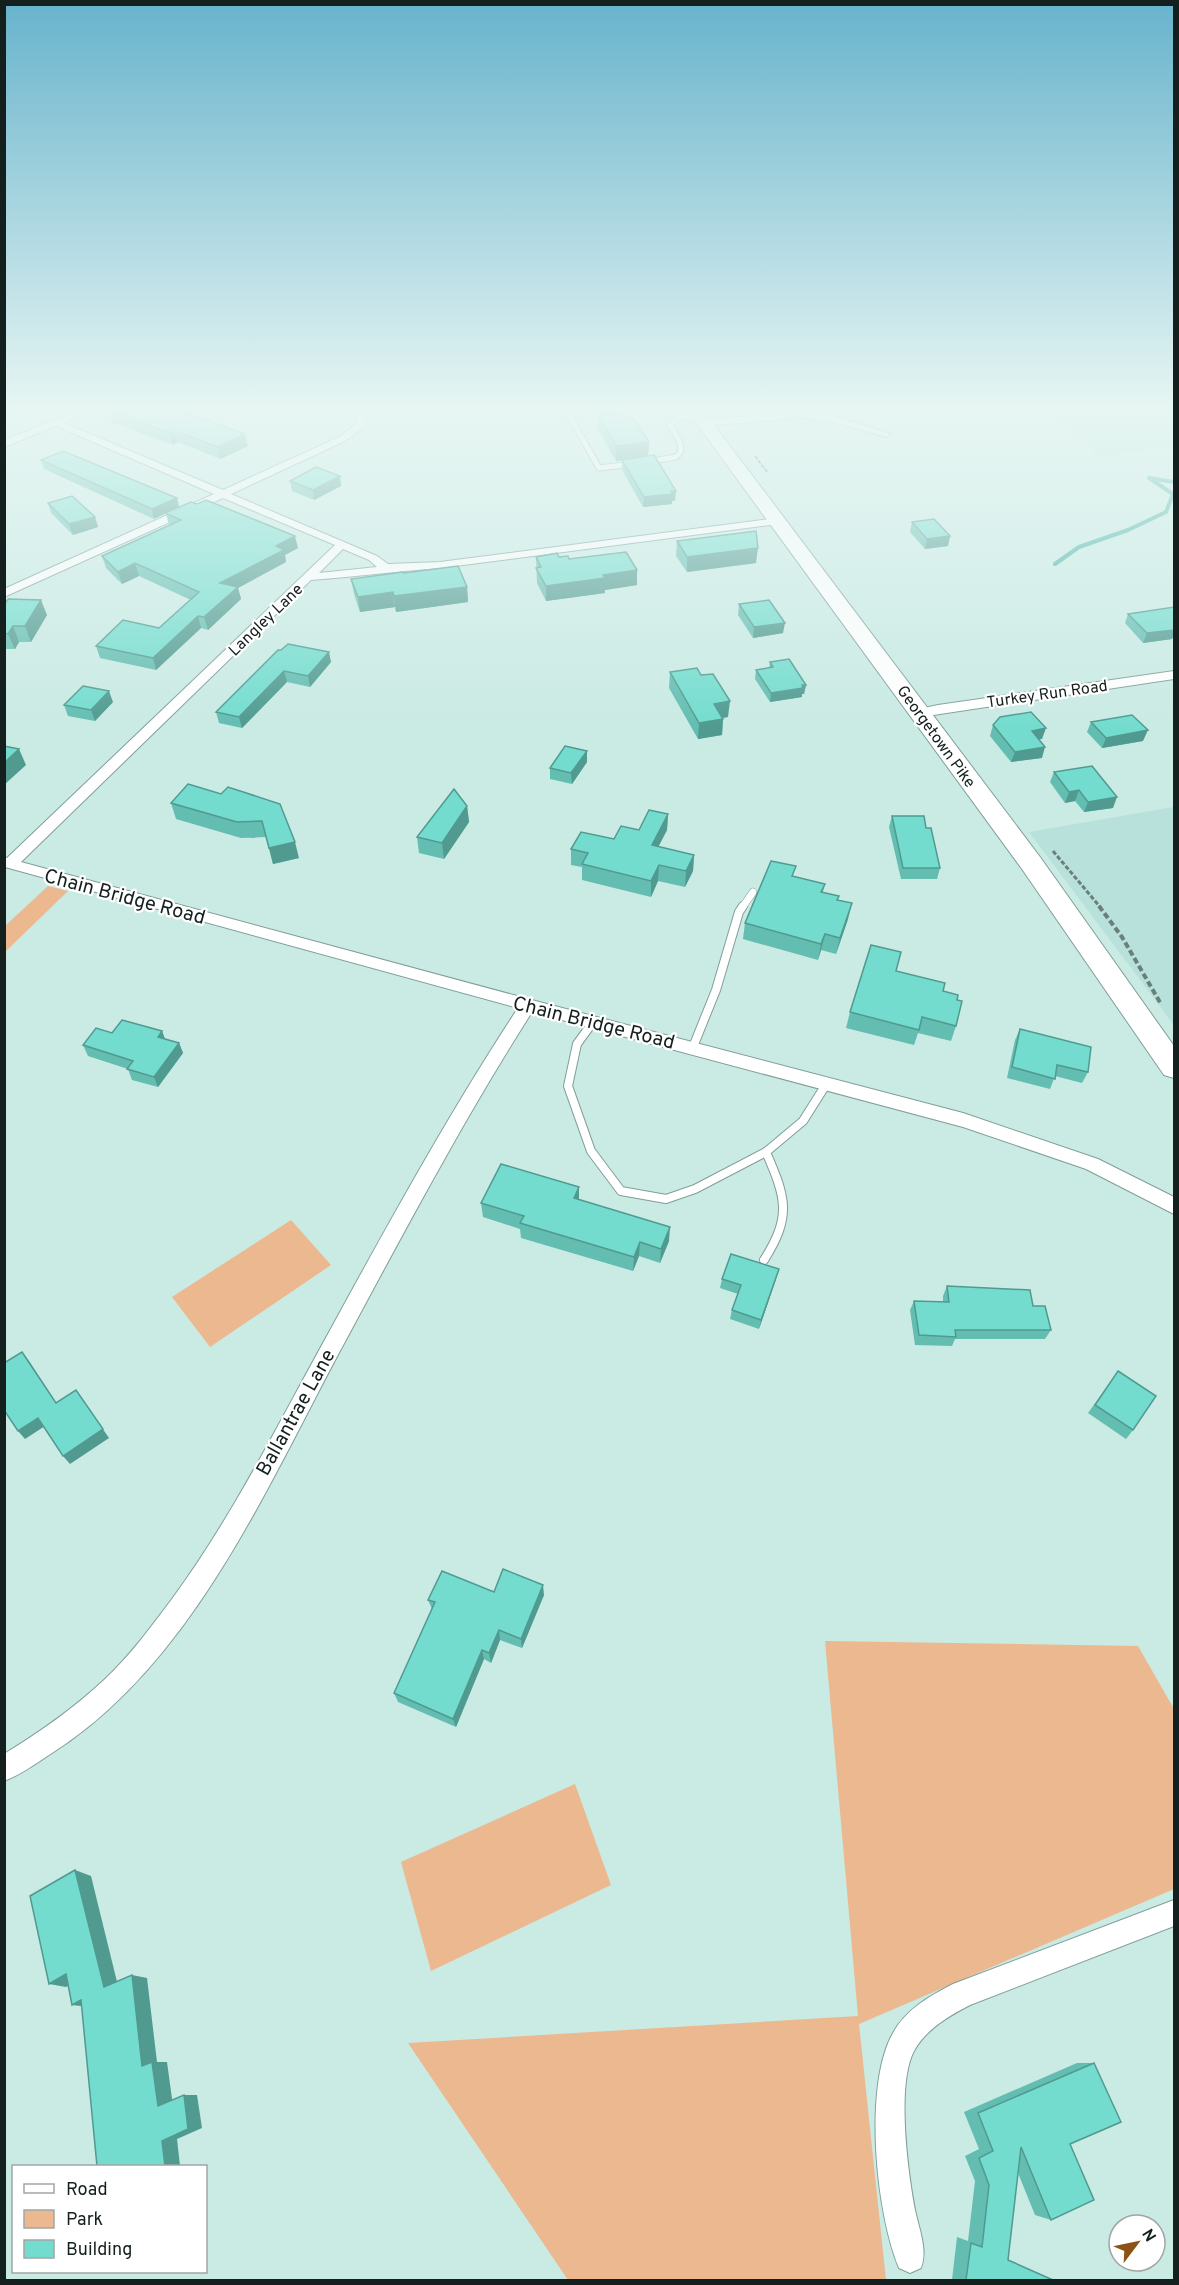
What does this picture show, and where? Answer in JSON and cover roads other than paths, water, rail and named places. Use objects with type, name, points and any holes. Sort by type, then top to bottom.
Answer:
[{"type":"main road","name":"Georgetown Pike","points":[[774,516],[1031,863],[1174,1067]]},
{"type":"street","points":[[4,594],[172,516]]},
{"type":"street","points":[[273,516],[373,558],[386,568]]},
{"type":"street","name":"Langley Lane","points":[[8,863],[309,577],[364,573],[386,568],[440,565],[778,521]]},
{"type":"street","points":[[309,577],[341,545]]},
{"type":"street","name":"Turkey Run Road","points":[[920,713],[1174,675]]},
{"type":"street","name":"Chain Bridge Road","points":[[8,863],[528,1005],[963,1120],[1092,1164],[1174,1206]]},
{"type":"street","name":"Ballantrae Lane","points":[[4,1769],[25,1759],[73,1726],[115,1689],[152,1648],[211,1562],[488,1068],[528,1005]]},
{"type":"street","points":[[910,2257],[889,2147],[889,2104],[896,2060],[906,2037],[938,2006],[963,1994],[1174,1913]]},
{"type":"lane","points":[[693,1047],[716,990],[739,912],[753,892]]},
{"type":"lane","points":[[592,1022],[577,1044],[568,1086],[591,1151],[621,1191],[666,1199],[695,1189],[766,1152],[802,1121],[827,1083]]},
{"type":"lane","points":[[764,1260],[782,1227],[784,1205],[778,1179],[766,1152]]},
{"type":"waterway","points":[[1055,564],[1079,547],[1128,530],[1158,516]]}]
